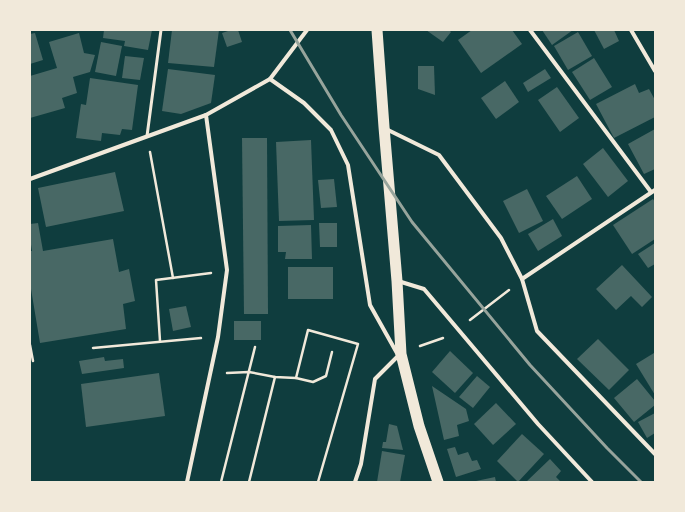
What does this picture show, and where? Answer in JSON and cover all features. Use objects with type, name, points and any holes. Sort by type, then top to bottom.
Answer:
[{"type":"highway","points":[[377,30],[397,281],[399,355],[419,426],[438,482]]},
{"type":"street","points":[[30,179],[206,115],[270,79],[308,30]]},
{"type":"street","points":[[522,279],[653,191],[530,30]]},
{"type":"street","points":[[631,30],[655,71]]},
{"type":"street","points":[[270,79],[304,103],[331,130],[348,166],[370,305],[399,355],[375,379],[361,464],[356,482]]},
{"type":"street","points":[[188,482],[218,337],[227,270],[206,115]]},
{"type":"street","points":[[384,127],[439,155],[501,238],[522,279],[537,331],[655,454]]},
{"type":"street","points":[[397,281],[424,289],[538,424],[592,482]]},
{"type":"lane","points":[[148,136],[161,30]]},
{"type":"path","points":[[148,136],[173,278]]},
{"type":"path","points":[[160,341],[156,280],[227,270]]},
{"type":"path","points":[[399,355],[460,331],[468,322],[512,287]]},
{"type":"path","points":[[296,378],[308,330],[358,344],[318,482]]},
{"type":"path","points":[[93,348],[218,337]]},
{"type":"path","points":[[30,345],[33,361]]},
{"type":"path","points":[[221,482],[255,347]]},
{"type":"path","points":[[210,374],[249,372],[276,377],[296,378],[313,382],[326,376],[332,352]]},
{"type":"path","points":[[249,482],[276,377]]},
{"type":"building","points":[[104,30],[152,30],[148,50],[124,46],[125,41],[103,38]]},
{"type":"building","points":[[172,30],[219,30],[214,67],[168,63]]},
{"type":"building","points":[[231,30],[238,30],[242,42],[227,47],[222,33]]},
{"type":"building","points":[[426,30],[449,30],[451,32],[443,42]]},
{"type":"building","points":[[472,30],[512,30],[522,44],[481,73],[458,40]]},
{"type":"building","points":[[542,30],[573,30],[552,45]]},
{"type":"building","points":[[594,30],[614,30],[619,41],[604,49]]},
{"type":"building","points":[[578,32],[592,56],[568,70],[554,46]]},
{"type":"building","points":[[35,33],[43,60],[30,64],[30,34]]},
{"type":"building","points":[[79,33],[84,53],[95,55],[90,72],[73,77],[77,93],[62,98],[65,108],[30,118],[30,76],[57,68],[49,42]]},
{"type":"building","points":[[101,42],[122,46],[116,76],[95,72]]},
{"type":"building","points":[[125,56],[144,58],[140,80],[122,78]]},
{"type":"building","points":[[594,58],[612,87],[590,100],[572,72]]},
{"type":"building","points":[[418,66],[434,66],[435,95],[418,89]]},
{"type":"building","points":[[168,69],[215,75],[211,103],[181,114],[162,111]]},
{"type":"building","points":[[545,69],[551,78],[528,92],[523,83]]},
{"type":"building","points":[[90,78],[138,85],[132,130],[122,129],[120,135],[102,133],[101,141],[76,138],[81,104],[86,105]]},
{"type":"building","points":[[505,81],[519,102],[496,119],[481,98]]},
{"type":"building","points":[[635,84],[639,93],[649,89],[655,100],[655,117],[614,138],[596,104]]},
{"type":"building","points":[[557,87],[579,118],[560,132],[538,100]]},
{"type":"building","points":[[655,129],[655,169],[644,174],[628,144]]},
{"type":"building","points":[[242,138],[267,138],[268,314],[244,314]]},
{"type":"building","points":[[311,140],[314,220],[279,221],[276,142]]},
{"type":"building","points":[[603,148],[628,181],[608,197],[583,164]]},
{"type":"building","points":[[115,172],[124,211],[46,227],[38,188]]},
{"type":"building","points":[[577,176],[592,199],[562,219],[546,196]]},
{"type":"building","points":[[334,179],[337,207],[321,208],[318,180]]},
{"type":"building","points":[[527,189],[543,221],[519,233],[503,201]]},
{"type":"building","points":[[653,199],[655,202],[655,239],[632,254],[613,225]]},
{"type":"building","points":[[553,219],[562,236],[538,251],[528,234]]},
{"type":"building","points":[[38,223],[43,251],[113,239],[119,272],[129,269],[135,301],[123,304],[126,329],[40,343],[30,283],[30,251],[32,251],[30,224]]},
{"type":"building","points":[[319,223],[337,223],[337,247],[320,247]]},
{"type":"building","points":[[311,225],[312,259],[285,259],[286,252],[278,252],[278,226]]},
{"type":"building","points":[[655,243],[655,264],[648,268],[638,254]]},
{"type":"building","points":[[622,265],[652,297],[642,307],[631,296],[616,310],[596,289]]},
{"type":"building","points":[[288,267],[333,267],[333,299],[288,299]]},
{"type":"building","points":[[186,306],[191,327],[173,331],[169,309]]},
{"type":"building","points":[[234,321],[261,321],[261,340],[234,340]]},
{"type":"building","points":[[598,339],[629,370],[609,390],[577,359]]},
{"type":"building","points":[[450,351],[473,373],[455,393],[432,372]]},
{"type":"building","points":[[654,353],[655,354],[655,395],[636,364]]},
{"type":"building","points":[[104,357],[105,361],[123,359],[124,368],[82,374],[79,361]]},
{"type":"building","points":[[159,373],[165,416],[86,427],[81,384]]},
{"type":"building","points":[[477,376],[490,387],[473,408],[459,397]]},
{"type":"building","points":[[637,379],[655,401],[655,405],[634,422],[614,398]]},
{"type":"building","points":[[432,386],[466,409],[469,421],[457,425],[459,436],[444,440]]},
{"type":"building","points":[[496,403],[516,424],[493,445],[474,424]]},
{"type":"building","points":[[655,413],[655,433],[647,438],[638,422]]},
{"type":"building","points":[[389,424],[397,426],[403,450],[382,448],[383,442],[386,442]]},
{"type":"building","points":[[522,434],[544,454],[518,482],[497,461]]},
{"type":"building","points":[[455,447],[458,455],[468,452],[472,461],[477,460],[481,469],[456,477],[447,449]]},
{"type":"building","points":[[382,451],[405,455],[400,482],[377,482]]},
{"type":"building","points":[[550,459],[561,471],[556,477],[561,482],[526,482]]},
{"type":"building","points":[[495,477],[496,482],[476,482],[476,481]]},
{"type":"railway","points":[[290,30],[341,115],[412,222],[530,365],[607,448],[641,482]]}]
